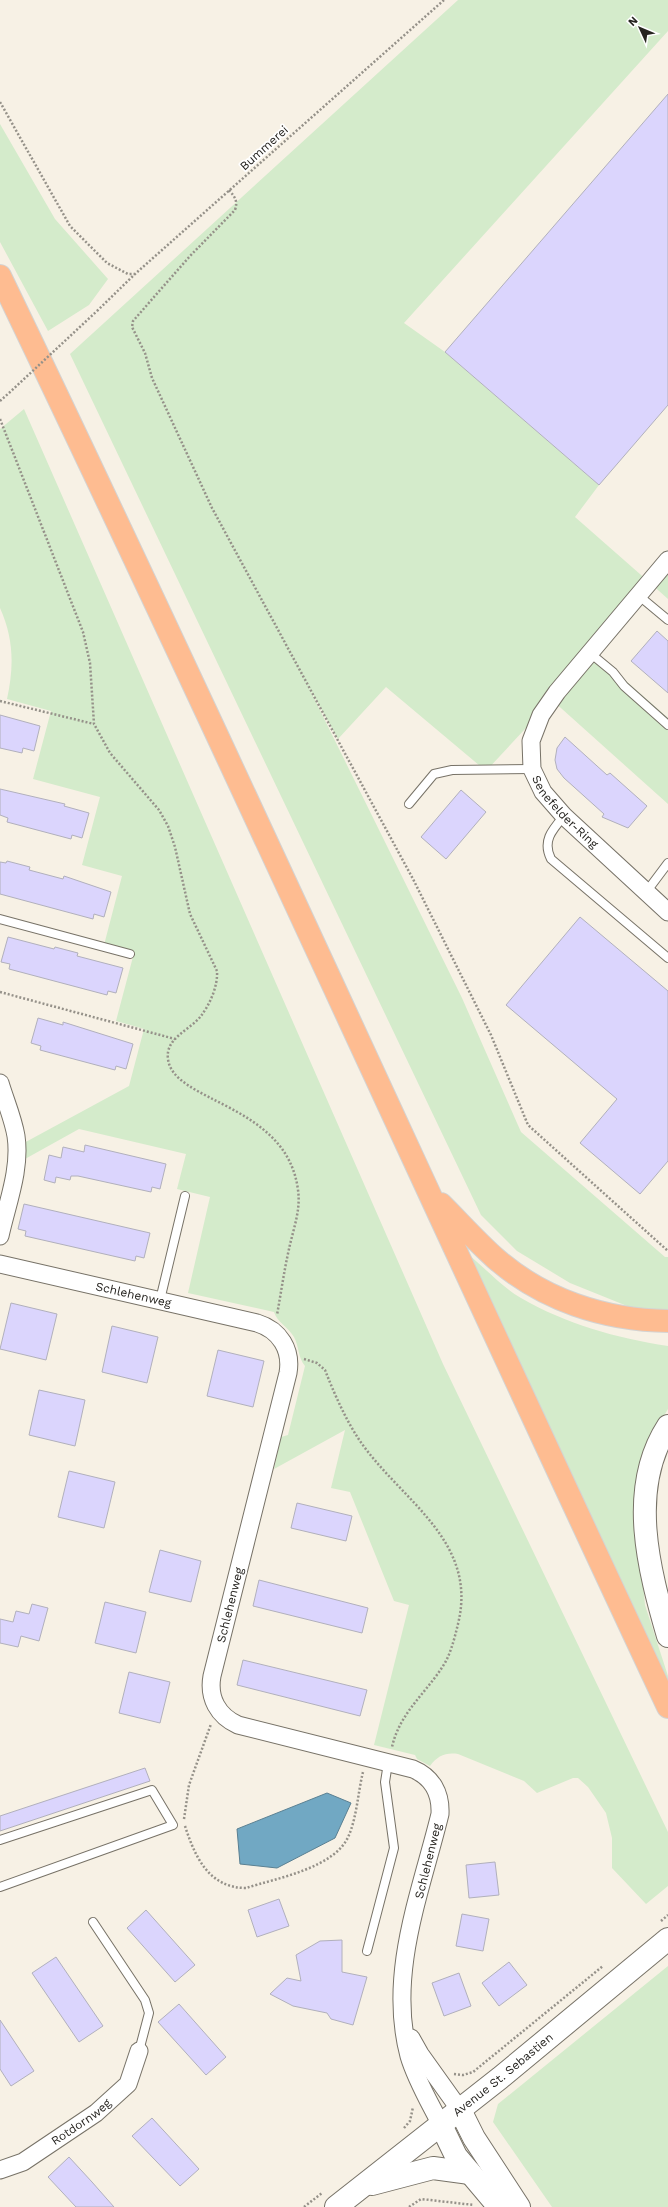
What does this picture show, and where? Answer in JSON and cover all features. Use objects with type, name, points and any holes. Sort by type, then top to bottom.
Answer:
[{"type":"highway","points":[[0,276],[273,853],[520,1392],[668,1707]]},
{"type":"highway","points":[[430,1194],[494,1258],[535,1287],[574,1306],[593,1311],[625,1318],[668,1321]]},
{"type":"main road","points":[[668,1426],[661,1438],[652,1465],[646,1493],[645,1524],[649,1562],[668,1636]]},
{"type":"main road","name":"Avenue St. Sebastien","points":[[331,2198],[364,2186],[460,2110],[662,1932]]},
{"type":"main road","points":[[460,2110],[474,2138],[519,2207]]},
{"type":"main road","points":[[441,2125],[456,2156],[499,2207]]},
{"type":"main road","points":[[364,2186],[433,2168],[470,2173]]},
{"type":"street","name":"Senefelder-Ring","points":[[668,560],[590,653],[541,715],[531,741],[532,769],[543,792],[564,816],[668,912]]},
{"type":"street","points":[[0,1083],[14,1130],[17,1151],[15,1172],[0,1236]]},
{"type":"street","name":"Schlehenweg","points":[[0,1264],[257,1323],[274,1331],[283,1341],[288,1354],[288,1373],[212,1676],[211,1693],[218,1709],[226,1719],[238,1725],[413,1769],[424,1775],[435,1788],[440,1805],[440,1814],[403,1962],[401,1990],[409,2056],[415,2073],[441,2125]]},
{"type":"street","name":"Schlehenweg","points":[[403,2007],[406,2024],[414,2043],[441,2080],[460,2110]]},
{"type":"street","name":"Rotdornweg","points":[[0,2170],[23,2162],[96,2113],[128,2084],[140,2051]]},
{"type":"lane","points":[[638,595],[668,620]]},
{"type":"lane","points":[[590,653],[613,672],[624,686],[668,725]]},
{"type":"lane","points":[[409,804],[434,774],[452,770],[532,769]]},
{"type":"lane","points":[[564,816],[554,827],[548,839],[546,850],[551,859],[668,958]]},
{"type":"lane","points":[[647,891],[668,863]]},
{"type":"lane","points":[[0,919],[130,954]]},
{"type":"lane","points":[[160,1300],[185,1196]]},
{"type":"lane","points":[[367,1951],[394,1848],[385,1782],[388,1763]]},
{"type":"lane","points":[[0,1840],[152,1790],[173,1825],[0,1887]]},
{"type":"lane","points":[[93,1922],[145,2000],[149,2013],[140,2051]]},
{"type":"path","name":"Bummerei","points":[[0,401],[135,274],[444,0]]},
{"type":"path","points":[[0,102],[70,226],[107,263],[128,274],[135,274]]},
{"type":"path","points":[[229,190],[237,203],[235,210],[190,256],[133,321],[132,327],[145,353],[152,378],[212,508],[414,879],[491,1035],[528,1126],[668,1251]]},
{"type":"path","points":[[0,419],[83,632],[90,664],[94,724],[110,753],[159,810],[168,826],[175,847],[190,914],[217,971],[214,990],[201,1016],[170,1045],[168,1059],[174,1074],[190,1087],[249,1118],[274,1137],[282,1148],[295,1174],[298,1190],[297,1214],[274,1331]]},
{"type":"path","points":[[0,701],[94,724]]},
{"type":"path","points":[[0,992],[175,1039]]},
{"type":"path","points":[[288,1354],[317,1363],[325,1370],[358,1438],[435,1527],[452,1552],[460,1576],[461,1603],[454,1642],[445,1661],[404,1716],[394,1736],[388,1763]]},
{"type":"path","points":[[218,1709],[202,1746],[189,1785],[183,1822],[201,1863],[212,1877],[234,1888],[246,1888],[320,1864],[343,1847],[349,1835],[366,1757]]},
{"type":"path","points":[[662,1932],[668,1915]]},
{"type":"path","points":[[441,2080],[450,2072],[463,2075],[473,2072],[607,1963]]},
{"type":"path","points":[[399,2132],[410,2121],[413,2104],[426,2093]]},
{"type":"path","points":[[304,2207],[331,2198]]},
{"type":"path","points":[[409,2207],[421,2199],[476,2206]]},
{"type":"green space","points":[[458,0],[668,0],[668,31],[404,323],[445,352],[599,485],[575,517],[649,582],[592,651],[668,718],[668,804],[552,700],[486,771],[386,687],[338,739],[307,684],[462,998],[521,1132],[665,1257],[668,1257],[668,1312],[642,1312],[570,1283],[517,1251],[481,1215],[70,354]]},
{"type":"green space","points":[[0,124],[55,219],[108,279],[89,305],[48,331],[0,242]]},
{"type":"green space","points":[[24,409],[443,1364],[668,1832],[668,1886],[646,1904],[612,1868],[612,1838],[606,1813],[588,1787],[578,1778],[573,1778],[537,1793],[524,1781],[458,1754],[446,1754],[430,1766],[417,1759],[415,1755],[374,1745],[409,1605],[394,1601],[350,1492],[331,1488],[345,1430],[274,1469],[281,1437],[288,1435],[305,1366],[301,1359],[294,1337],[275,1316],[274,1312],[188,1293],[210,1197],[177,1189],[186,1154],[79,1129],[25,1159],[22,1144],[129,1086],[144,1029],[116,1021],[134,953],[104,945],[122,876],[82,865],[100,797],[33,779],[51,711],[7,699],[12,664],[8,631],[0,608],[0,429]]},
{"type":"green space","points":[[668,564],[668,599],[649,582]]},
{"type":"green space","points":[[469,1255],[514,1294],[538,1307],[574,1323],[592,1329],[629,1339],[668,1346],[668,1409],[647,1444],[637,1517],[645,1605],[668,1676],[668,1685]]},
{"type":"green space","points":[[668,1966],[668,2207],[552,2207],[493,2122],[498,2104]]},
{"type":"water","points":[[327,1793],[351,1803],[335,1838],[277,1868],[240,1864],[237,1829]]},
{"type":"building","points":[[668,94],[668,405],[599,485],[445,352]]},
{"type":"building","points":[[657,631],[668,641],[668,693],[631,661]]},
{"type":"building","points":[[0,715],[40,726],[34,751],[23,748],[22,753],[0,748]]},
{"type":"building","points":[[565,737],[607,775],[610,773],[647,806],[628,828],[602,817],[604,814],[564,778],[557,769],[555,760],[557,748]]},
{"type":"building","points":[[0,789],[65,804],[64,806],[89,813],[82,838],[72,835],[71,839],[7,822],[8,818],[0,815]]},
{"type":"building","points":[[461,790],[486,812],[446,859],[421,837]]},
{"type":"building","points":[[7,861],[30,867],[29,870],[63,879],[64,876],[111,892],[104,917],[94,914],[93,919],[0,894],[0,862],[6,863]]},
{"type":"building","points":[[580,917],[668,991],[668,1161],[640,1194],[580,1143],[617,1099],[506,1005]]},
{"type":"building","points":[[8,937],[54,949],[55,947],[78,953],[77,956],[123,968],[116,993],[108,991],[107,995],[9,969],[10,964],[1,962]]},
{"type":"building","points":[[38,1018],[63,1025],[63,1022],[133,1044],[126,1069],[116,1066],[115,1070],[40,1050],[41,1046],[31,1043]]},
{"type":"building","points":[[85,1145],[166,1164],[160,1189],[152,1187],[151,1192],[78,1176],[71,1176],[70,1180],[56,1177],[55,1183],[44,1180],[49,1155],[61,1158],[63,1147],[84,1152]]},
{"type":"building","points":[[24,1204],[150,1233],[144,1258],[136,1256],[135,1261],[25,1236],[26,1231],[18,1229]]},
{"type":"building","points":[[11,1303],[57,1314],[46,1360],[0,1349]]},
{"type":"building","points":[[112,1326],[158,1337],[147,1383],[102,1372]]},
{"type":"building","points":[[218,1350],[264,1361],[253,1407],[207,1396]]},
{"type":"building","points":[[39,1390],[85,1400],[75,1446],[29,1435]]},
{"type":"building","points":[[69,1471],[115,1482],[104,1528],[58,1517]]},
{"type":"building","points":[[297,1503],[352,1516],[346,1541],[291,1528]]},
{"type":"building","points":[[160,1550],[201,1561],[191,1602],[149,1592]]},
{"type":"building","points":[[259,1580],[368,1608],[362,1633],[253,1606]]},
{"type":"building","points":[[105,1602],[146,1612],[136,1653],[95,1643]]},
{"type":"building","points":[[32,1604],[48,1608],[39,1641],[21,1636],[18,1647],[0,1643],[0,1619],[13,1622],[16,1611],[29,1614]]},
{"type":"building","points":[[243,1660],[367,1690],[360,1716],[237,1685]]},
{"type":"building","points":[[129,1672],[170,1682],[160,1723],[119,1713]]},
{"type":"building","points":[[145,1768],[150,1781],[0,1831],[0,1816]]},
{"type":"building","points":[[495,1862],[499,1895],[469,1898],[466,1865]]},
{"type":"building","points":[[279,1899],[289,1926],[257,1937],[248,1910]]},
{"type":"building","points":[[146,1910],[195,1965],[175,1982],[127,1928]]},
{"type":"building","points":[[462,1914],[489,1919],[483,1951],[456,1946]]},
{"type":"building","points":[[342,1940],[342,1972],[367,1977],[353,2025],[331,2019],[327,2013],[293,2006],[270,1994],[287,1978],[301,1981],[296,1955],[320,1941]]},
{"type":"building","points":[[56,1957],[103,2026],[79,2042],[32,1973]]},
{"type":"building","points":[[509,1962],[527,1985],[499,2006],[482,1983]]},
{"type":"building","points":[[459,1973],[471,2006],[444,2016],[432,1983]]},
{"type":"building","points":[[179,2004],[226,2057],[206,2075],[158,2022]]},
{"type":"building","points":[[0,2020],[34,2071],[11,2086],[0,2069]]},
{"type":"building","points":[[152,2118],[199,2169],[180,2186],[132,2136]]},
{"type":"building","points":[[69,2157],[114,2207],[76,2207],[48,2177]]}]
